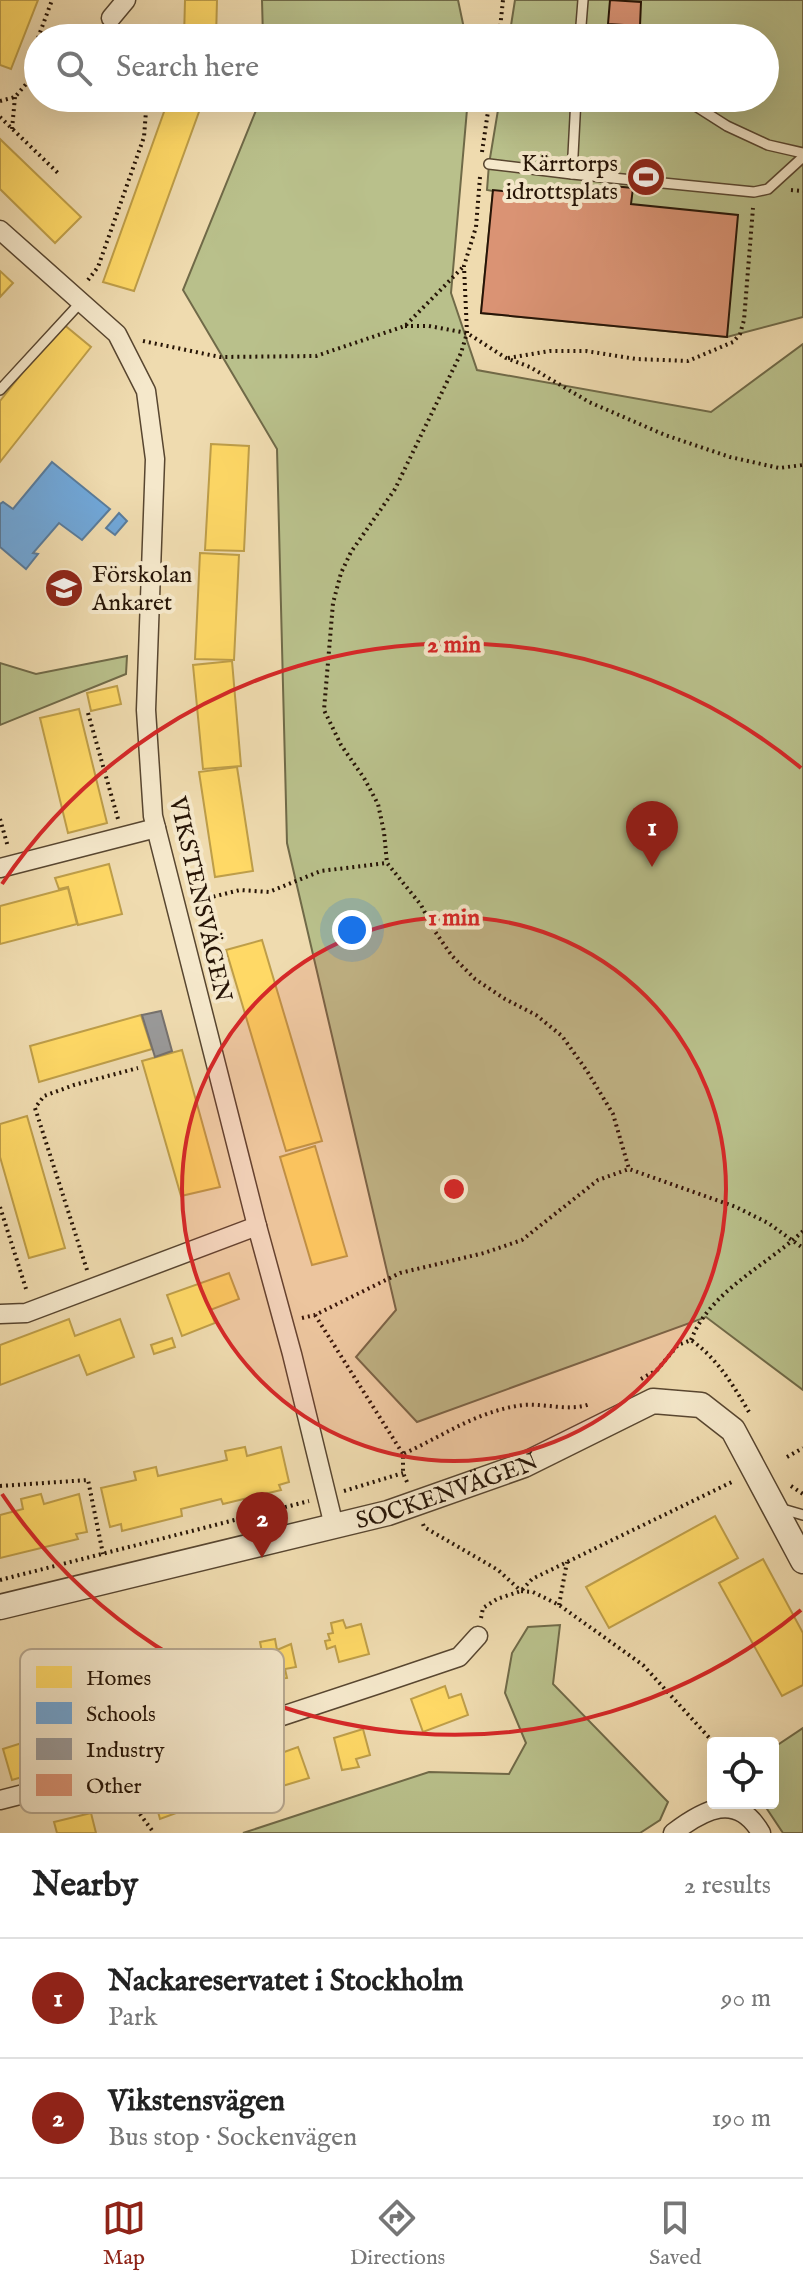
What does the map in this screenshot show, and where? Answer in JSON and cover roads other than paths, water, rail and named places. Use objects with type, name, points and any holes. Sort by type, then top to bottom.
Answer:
[{"type":"street","points":[[111,18],[126,0]]},
{"type":"street","name":"VIKSTENSVÄGEN","points":[[0,230],[117,334],[146,391],[155,459],[146,710],[153,816],[284,1324],[319,1498],[334,1526]]},
{"type":"street","points":[[6,867],[156,828]]},
{"type":"street","points":[[0,1314],[33,1311],[257,1226]]},
{"type":"street","name":"SOCKENVÄGEN","points":[[0,1607],[388,1513],[524,1465],[653,1401],[701,1405],[733,1430],[803,1561]]},
{"type":"street","points":[[284,1714],[459,1657],[478,1636]]},
{"type":"street","points":[[0,1800],[20,1795]]},
{"type":"street","points":[[673,1833],[695,1817],[713,1809],[727,1808],[740,1810],[761,1833]]},
{"type":"lane","points":[[581,24],[583,0]]},
{"type":"lane","points":[[572,174],[575,112]]},
{"type":"lane","points":[[489,164],[754,192],[768,189],[803,155],[768,145],[705,112]]},
{"type":"lane","points":[[0,390],[81,302]]},
{"type":"lane","points":[[776,1507],[803,1515]]},
{"type":"place","name":"Kärrtorps idrottsplats","points":[[646,177]]},
{"type":"place","name":"Förskolan Ankaret","points":[[64,588]]},
{"type":"place","name":"Nackareservatet i Stockholm","points":[[652,867]]},
{"type":"place","name":"Vikstensvägen","points":[[262,1558]]}]
